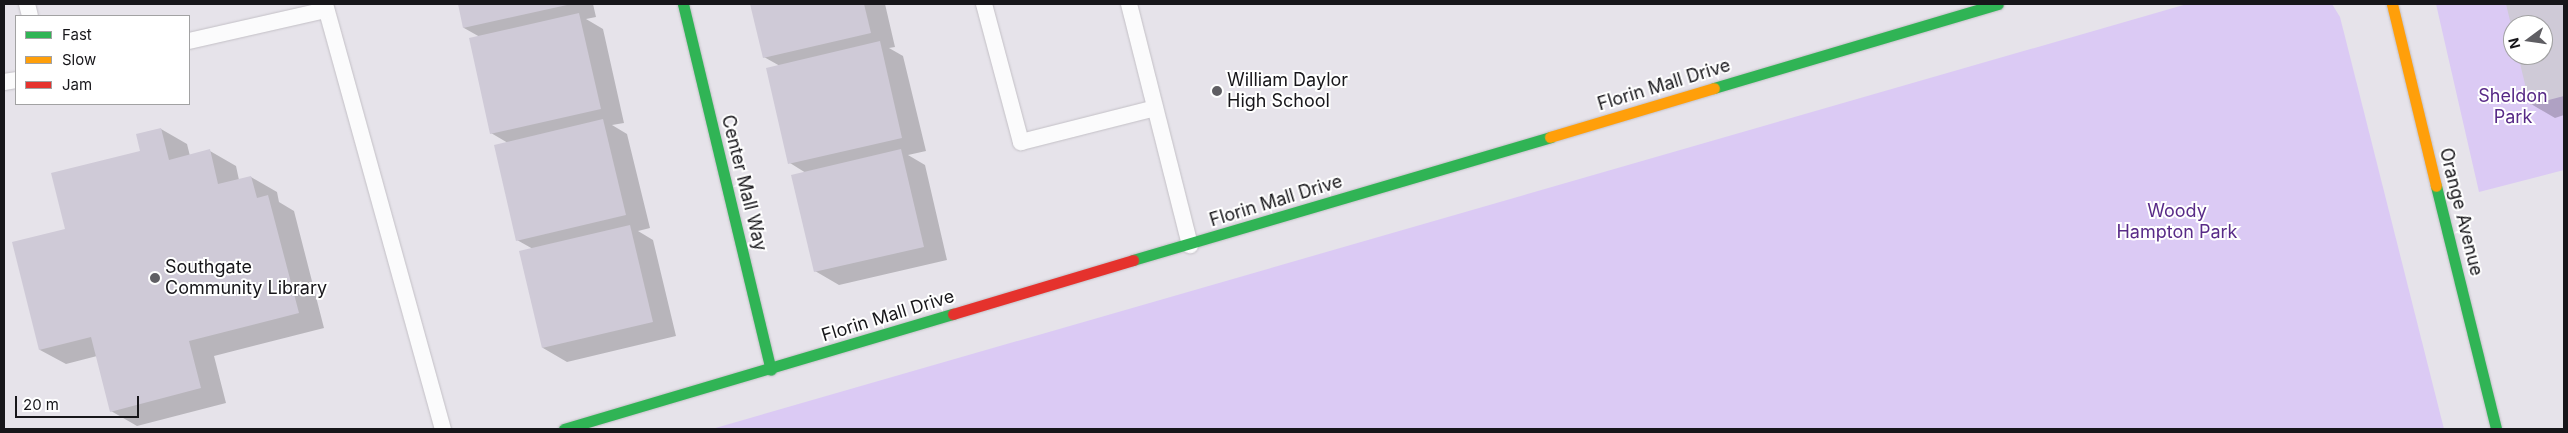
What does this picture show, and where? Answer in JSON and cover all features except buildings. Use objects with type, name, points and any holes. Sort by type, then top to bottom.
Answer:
[{"type":"street","name":"Center Mall Way","points":[[682,4],[771,370]]},
{"type":"street","name":"Florin Mall Drive","points":[[564,429],[771,370],[1998,4]]},
{"type":"street","name":"Orange Avenue","points":[[2392,4],[2496,429]]},
{"type":"lane","points":[[984,4],[1021,142],[1155,108]]},
{"type":"lane","points":[[1129,4],[1190,245]]},
{"type":"lane","points":[[190,41],[326,7],[444,429]]},
{"type":"green space","name":"Woody Hampton Park","points":[[2187,4],[2332,4],[2340,17],[2444,429],[712,429]]},
{"type":"green space","name":"Sheldon Park","points":[[2436,4],[2564,4],[2564,170],[2479,192]]},
{"type":"traffic: fast","points":[[683,4],[771,370]]},
{"type":"traffic: fast","points":[[1714,88],[1998,4]]},
{"type":"traffic: fast","points":[[1133,260],[1550,137]]},
{"type":"traffic: fast","points":[[2436,186],[2496,429]]},
{"type":"traffic: fast","points":[[564,429],[953,314]]},
{"type":"traffic: slow","points":[[2392,4],[2436,186]]},
{"type":"traffic: slow","points":[[1550,137],[1714,88]]},
{"type":"traffic: jam","points":[[953,314],[1133,260]]},
{"type":"place","name":"William Daylor High School","points":[[1217,91]]},
{"type":"place","name":"Southgate Community Library","points":[[155,278]]}]
